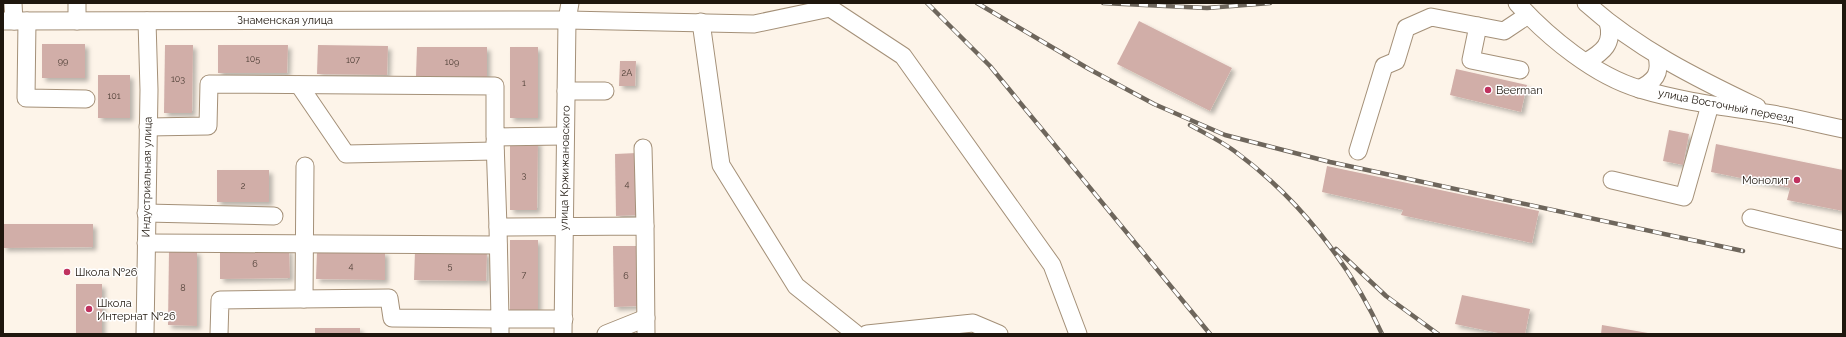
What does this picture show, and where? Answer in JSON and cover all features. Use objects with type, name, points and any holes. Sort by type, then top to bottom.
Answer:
[{"type":"street","points":[[13,3],[14,21],[26,98],[86,98]]},
{"type":"street","points":[[76,21],[77,3]]},
{"type":"street","name":"улица Кржижановского","points":[[564,327],[567,20],[570,3]]},
{"type":"street","points":[[1586,3],[1608,22],[1657,56],[1711,85],[1773,114]]},
{"type":"street","name":"Знаменская улица","points":[[14,21],[567,20],[754,24],[830,8],[903,56],[1052,265],[1078,334]]},
{"type":"street","points":[[1358,151],[1384,66],[1396,61],[1406,28],[1431,17],[1504,32],[1522,9]]},
{"type":"street","name":"улица Восточный переезд","points":[[1522,9],[1552,37],[1586,62],[1639,89],[1710,105],[1773,114],[1843,129]]},
{"type":"street","name":"Индустриальная улица","points":[[145,334],[148,21]]},
{"type":"street","points":[[702,22],[721,165],[796,286],[856,334]]},
{"type":"street","points":[[1586,62],[1600,54],[1608,44],[1610,33],[1608,22]]},
{"type":"street","points":[[1478,26],[1471,60],[1520,70]]},
{"type":"street","points":[[1639,89],[1649,84],[1656,76],[1660,67],[1657,56]]},
{"type":"street","points":[[148,127],[208,126],[209,84],[495,86],[495,144],[500,327]]},
{"type":"street","points":[[299,85],[346,154],[495,144],[566,136]]},
{"type":"street","points":[[566,91],[605,91]]},
{"type":"street","points":[[1612,180],[1684,197],[1710,105]]},
{"type":"street","points":[[606,334],[646,326],[643,148]]},
{"type":"street","points":[[304,299],[305,166]]},
{"type":"street","points":[[146,214],[274,216]]},
{"type":"street","points":[[1751,218],[1843,240]]},
{"type":"street","points":[[498,227],[645,226]]},
{"type":"street","points":[[146,243],[498,245]]},
{"type":"street","points":[[219,334],[220,300],[389,298],[392,318],[500,327],[564,327]]},
{"type":"street","points":[[867,334],[973,323],[999,334]]},
{"type":"building","points":[[1139,21],[1232,68],[1210,111],[1117,64]]},
{"type":"building","points":[[42,44],[85,44],[85,78],[42,78]]},
{"type":"building","points":[[165,45],[193,45],[192,113],[164,113]]},
{"type":"building","points":[[218,45],[288,45],[287,73],[218,73]]},
{"type":"building","points":[[318,45],[388,46],[387,75],[317,74]]},
{"type":"building","points":[[417,47],[487,47],[487,77],[416,76]]},
{"type":"building","points":[[510,47],[538,47],[538,118],[510,118]]},
{"type":"building","points":[[620,61],[636,61],[635,86],[619,86]]},
{"type":"building","name":"Beerman","points":[[1456,69],[1527,85],[1521,112],[1450,95]]},
{"type":"building","points":[[98,75],[130,75],[130,118],[98,118]]},
{"type":"building","points":[[1669,130],[1689,134],[1683,165],[1663,161]]},
{"type":"building","points":[[510,140],[538,141],[537,210],[510,210]]},
{"type":"building","name":"Монолит","points":[[1716,144],[1843,170],[1843,211],[1787,200],[1790,188],[1711,172]]},
{"type":"building","points":[[637,153],[638,215],[616,216],[615,154]]},
{"type":"building","points":[[1327,166],[1539,211],[1532,243],[1401,215],[1403,210],[1322,192]]},
{"type":"building","points":[[217,170],[269,170],[269,202],[217,202]]},
{"type":"building","points":[[3,224],[93,224],[93,247],[3,248]]},
{"type":"building","points":[[510,240],[538,240],[538,310],[510,310]]},
{"type":"building","points":[[613,246],[638,246],[638,306],[614,307]]},
{"type":"building","points":[[289,249],[290,278],[220,279],[220,250]]},
{"type":"building","points":[[169,250],[197,251],[197,326],[168,325]]},
{"type":"building","points":[[317,251],[385,252],[385,280],[316,279]]},
{"type":"building","points":[[415,251],[487,252],[486,281],[414,280]]},
{"type":"building","name":"Школа Интернат №26","points":[[76,284],[102,284],[102,334],[76,334]]},
{"type":"building","points":[[1462,295],[1530,309],[1525,334],[1503,334],[1455,324]]},
{"type":"building","points":[[1602,325],[1648,333],[1648,334],[1601,334]]},
{"type":"building","points":[[315,328],[360,328],[360,334],[315,334]]},
{"type":"railway","points":[[927,3],[990,66],[1210,334]]},
{"type":"railway","points":[[977,3],[1089,69],[1154,104],[1225,135],[1330,162],[1743,251]]},
{"type":"railway","points":[[1103,3],[1207,8],[1270,3]]},
{"type":"railway","points":[[1190,125],[1232,149],[1260,171],[1302,212],[1321,234],[1355,283],[1382,334]]},
{"type":"railway","points":[[1336,249],[1386,296],[1438,334]]},
{"type":"place","name":"Beerman","points":[[1488,90]]},
{"type":"place","name":"Монолит","points":[[1797,180]]},
{"type":"place","name":"Школа №26","points":[[67,272]]},
{"type":"place","name":"Школа Интернат №26","points":[[89,309]]}]
